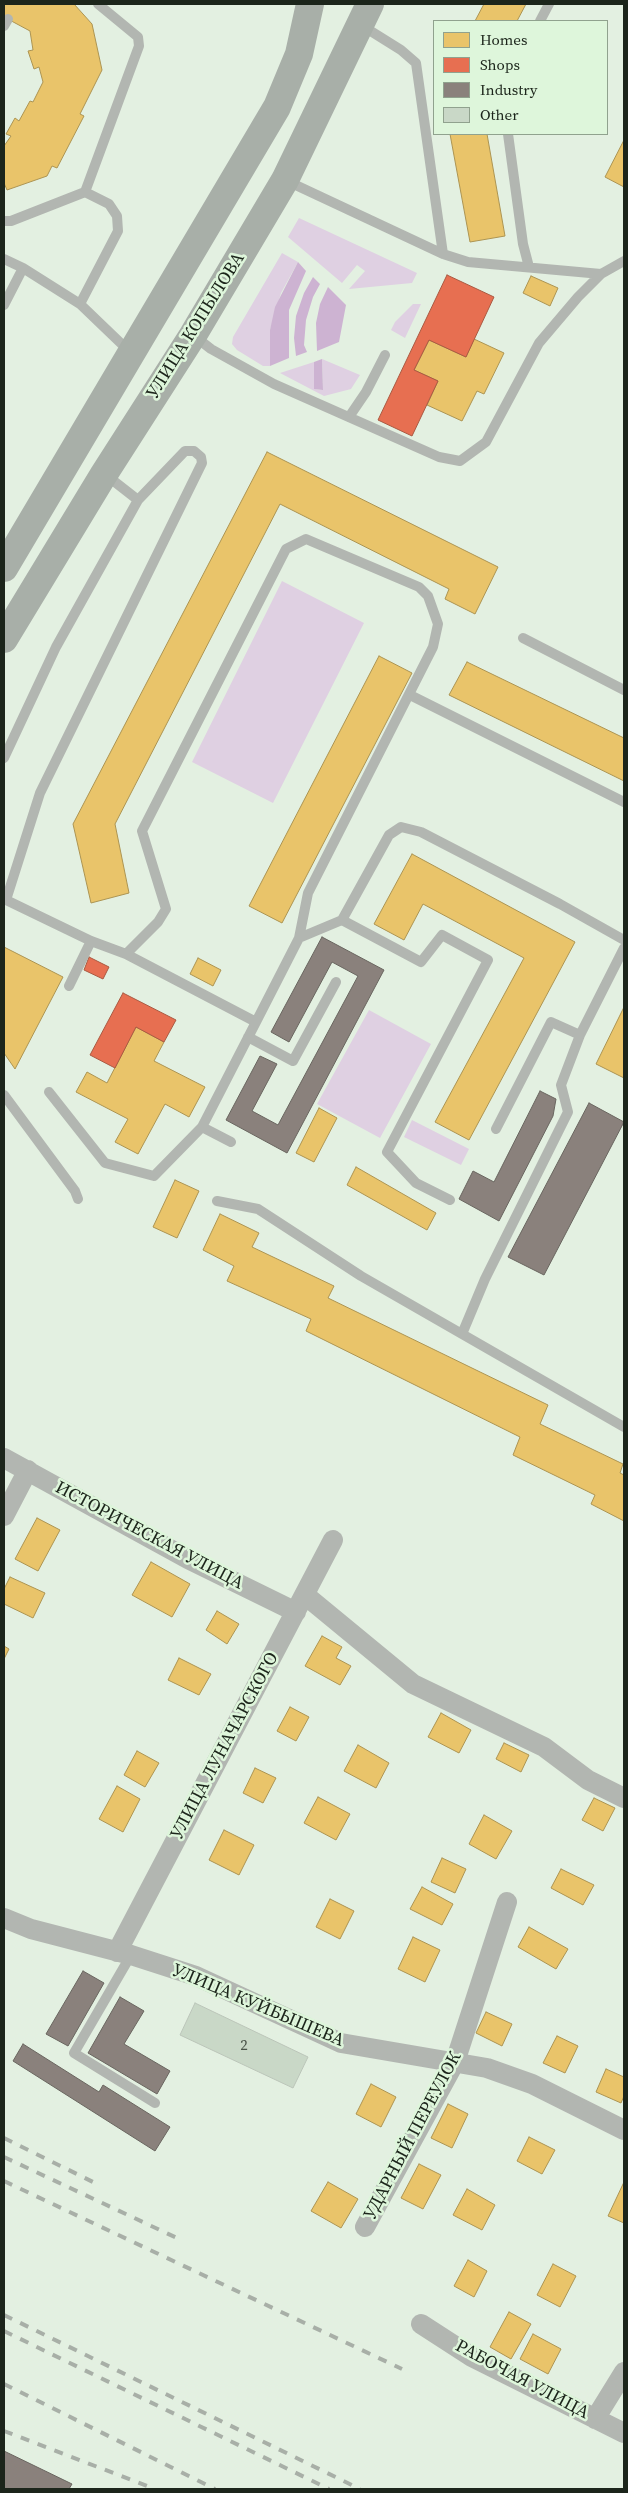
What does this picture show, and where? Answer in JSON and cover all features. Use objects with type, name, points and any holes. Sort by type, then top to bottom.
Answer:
[{"type":"main road","points":[[4,568],[277,107],[299,54],[310,4]]},
{"type":"main road","name":"УЛИЦА КОПЫЛОВА","points":[[4,639],[104,474],[193,335],[285,180],[365,14]]},
{"type":"street","name":"ИСТОРИЧЕСКАЯ УЛИЦА","points":[[4,1458],[188,1559],[300,1604],[413,1684],[544,1748],[588,1780],[624,1798]]},
{"type":"street","points":[[4,1516],[28,1470]]},
{"type":"street","name":"УЛИЦА ЛУНАЧАРСКОГО","points":[[124,1953],[333,1540]]},
{"type":"street","name":"УДАРНЫЙ ПЕРЕУЛОК","points":[[365,2227],[455,2062],[507,1902]]},
{"type":"street","name":"УЛИЦА КУЙБЫШЕВА","points":[[4,1918],[31,1928],[124,1953],[196,1976],[341,2044],[487,2068],[532,2084],[624,2130]]},
{"type":"street","name":"РАБОЧАЯ УЛИЦА","points":[[422,2324],[472,2357],[624,2433]]},
{"type":"street","points":[[595,2419],[624,2372]]},
{"type":"lane","points":[[86,192],[139,46],[138,37],[98,4]]},
{"type":"lane","points":[[541,20],[549,4]]},
{"type":"lane","points":[[365,14],[416,63],[444,254]]},
{"type":"lane","points":[[508,135],[523,244],[529,266]]},
{"type":"lane","points":[[285,180],[444,254],[468,262],[601,274]]},
{"type":"lane","points":[[4,220],[11,221],[86,192],[109,204],[117,216],[118,231],[80,304]]},
{"type":"lane","points":[[4,259],[23,268],[80,304],[132,354]]},
{"type":"lane","points":[[193,335],[212,349],[274,384],[439,457],[460,462],[486,442],[539,343],[578,297],[601,274],[624,261]]},
{"type":"lane","points":[[4,305],[23,268]]},
{"type":"lane","points":[[349,417],[366,392],[385,355]]},
{"type":"lane","points":[[4,758],[56,647],[116,536],[138,500],[185,452],[194,451],[202,457],[202,463],[40,793],[5,900],[91,941],[126,954],[256,1022]]},
{"type":"lane","points":[[104,474],[138,500]]},
{"type":"lane","points":[[49,1092],[106,1163],[154,1176],[202,1126],[299,938],[308,893],[433,647],[438,624],[428,596],[419,587],[306,540],[286,550],[142,831],[166,909],[158,922],[126,954]]},
{"type":"lane","points":[[522,638],[624,690]]},
{"type":"lane","points":[[410,695],[624,802]]},
{"type":"lane","points":[[299,938],[342,920],[389,835],[401,827],[421,832],[560,904],[624,940]]},
{"type":"lane","points":[[342,920],[422,962],[442,935],[488,960],[387,1152],[416,1183],[450,1200]]},
{"type":"lane","points":[[70,986],[91,941]]},
{"type":"lane","points":[[462,1334],[485,1279],[568,1112],[561,1085],[580,1036],[624,948]]},
{"type":"lane","points":[[248,1037],[293,1061],[336,982]]},
{"type":"lane","points":[[496,1130],[551,1022],[580,1036]]},
{"type":"lane","points":[[4,1095],[76,1191],[78,1199]]},
{"type":"lane","points":[[202,1126],[231,1142]]},
{"type":"lane","points":[[217,1201],[258,1209],[361,1276],[624,1427]]},
{"type":"lane","points":[[124,1953],[74,2053],[155,2103]]},
{"type":"shaded area","points":[[299,218],[417,273],[412,283],[349,289],[365,271],[357,265],[342,283],[288,237]]},
{"type":"shaded area","points":[[282,253],[298,262],[281,293],[270,330],[270,366],[263,366],[237,350],[232,344],[233,337]]},
{"type":"shaded area","points":[[298,262],[306,271],[289,310],[289,358],[270,366],[270,330],[275,307]]},
{"type":"shaded area","points":[[313,277],[320,284],[313,297],[306,320],[304,345],[307,352],[296,356],[294,338],[296,316],[304,293]]},
{"type":"shaded area","points":[[328,287],[346,305],[339,342],[317,351],[316,323],[320,304]]},
{"type":"shaded area","points":[[413,304],[421,304],[405,338],[391,330],[395,322]]},
{"type":"shaded area","points":[[322,359],[360,375],[351,389],[324,396],[280,373],[314,362],[314,389],[323,390]]},
{"type":"shaded area","points":[[322,359],[323,390],[314,389],[314,362]]},
{"type":"shaded area","points":[[282,581],[364,623],[273,803],[192,762]]},
{"type":"shaded area","points":[[369,1010],[431,1044],[380,1138],[317,1104]]},
{"type":"shaded area","points":[[412,1120],[469,1149],[461,1165],[404,1137]]},
{"type":"building: Homes","points":[[4,4],[74,4],[92,24],[102,70],[80,114],[84,116],[57,168],[52,166],[47,176],[7,190],[4,183],[4,146],[11,136],[6,134],[15,118],[19,121],[30,101],[33,102],[43,82],[39,67],[34,69],[28,51],[33,50],[30,31],[4,17]]},
{"type":"building: Homes","points":[[484,4],[526,4],[518,20],[476,20]]},
{"type":"building: Homes","points":[[450,135],[487,135],[505,236],[470,242]]},
{"type":"building: Homes","points":[[624,140],[624,187],[605,177]]},
{"type":"building: Homes","points":[[531,276],[558,288],[550,306],[523,293]]},
{"type":"building: Homes","points":[[474,339],[504,353],[484,394],[477,391],[462,421],[427,405],[438,381],[414,370],[429,340],[466,357]]},
{"type":"building: Homes","points":[[267,452],[498,567],[475,614],[445,599],[449,589],[280,504],[115,824],[129,893],[91,903],[73,824]]},
{"type":"building: Homes","points":[[379,656],[412,673],[282,923],[249,906]]},
{"type":"building: Homes","points":[[467,662],[624,738],[624,781],[449,695]]},
{"type":"building: Homes","points":[[412,854],[575,942],[469,1140],[435,1122],[524,958],[423,904],[404,940],[374,924]]},
{"type":"building: Homes","points":[[4,947],[63,977],[15,1069],[4,1053]]},
{"type":"building: Homes","points":[[198,958],[221,970],[213,986],[190,974]]},
{"type":"building: Homes","points":[[624,1007],[624,1078],[596,1064]]},
{"type":"building: Homes","points":[[136,1027],[164,1042],[154,1061],[205,1087],[189,1117],[165,1104],[138,1154],[115,1142],[128,1119],[76,1092],[87,1072],[107,1083]]},
{"type":"building: Homes","points":[[319,1108],[337,1118],[314,1162],[296,1153]]},
{"type":"building: Homes","points":[[356,1167],[436,1213],[427,1230],[347,1185]]},
{"type":"building: Homes","points":[[175,1180],[199,1191],[177,1238],[153,1227]]},
{"type":"building: Homes","points":[[220,1214],[259,1233],[252,1247],[334,1286],[328,1298],[548,1405],[540,1424],[623,1464],[620,1473],[624,1475],[624,1521],[591,1504],[595,1495],[513,1455],[520,1437],[306,1331],[311,1319],[227,1281],[234,1266],[203,1250]]},
{"type":"building: Homes","points":[[37,1518],[60,1530],[38,1571],[15,1559]]},
{"type":"building: Homes","points":[[151,1562],[190,1584],[172,1617],[132,1595]]},
{"type":"building: Homes","points":[[10,1577],[45,1593],[33,1618],[4,1604],[4,1589]]},
{"type":"building: Homes","points":[[217,1611],[239,1624],[227,1644],[206,1630]]},
{"type":"building: Homes","points":[[322,1636],[342,1647],[336,1658],[351,1666],[340,1685],[305,1666]]},
{"type":"building: Homes","points":[[4,1646],[9,1649],[4,1659]]},
{"type":"building: Homes","points":[[179,1658],[211,1674],[199,1695],[168,1680]]},
{"type":"building: Homes","points":[[290,1707],[309,1717],[296,1741],[277,1731]]},
{"type":"building: Homes","points":[[441,1713],[471,1730],[459,1753],[428,1737]]},
{"type":"building: Homes","points":[[504,1743],[529,1755],[521,1772],[496,1759]]},
{"type":"building: Homes","points":[[358,1745],[389,1763],[376,1788],[344,1771]]},
{"type":"building: Homes","points":[[137,1751],[159,1763],[145,1787],[124,1775]]},
{"type":"building: Homes","points":[[255,1768],[276,1778],[263,1803],[243,1793]]},
{"type":"building: Homes","points":[[117,1786],[140,1799],[123,1832],[99,1819]]},
{"type":"building: Homes","points":[[318,1797],[350,1814],[336,1840],[304,1823]]},
{"type":"building: Homes","points":[[594,1798],[615,1808],[603,1831],[582,1820]]},
{"type":"building: Homes","points":[[484,1815],[512,1831],[496,1859],[469,1844]]},
{"type":"building: Homes","points":[[224,1830],[254,1845],[239,1875],[209,1860]]},
{"type":"building: Homes","points":[[442,1858],[466,1869],[455,1893],[431,1882]]},
{"type":"building: Homes","points":[[561,1869],[594,1885],[583,1905],[551,1888]]},
{"type":"building: Homes","points":[[422,1887],[453,1904],[442,1925],[410,1909]]},
{"type":"building: Homes","points":[[330,1899],[354,1911],[340,1939],[316,1927]]},
{"type":"building: Homes","points":[[529,1927],[568,1949],[556,1969],[518,1947]]},
{"type":"building: Homes","points":[[413,1937],[440,1950],[425,1982],[398,1969]]},
{"type":"building: Homes","points":[[486,2012],[512,2024],[502,2046],[476,2033]]},
{"type":"building: Homes","points":[[557,2036],[578,2046],[565,2073],[543,2063]]},
{"type":"building: Homes","points":[[606,2069],[624,2077],[624,2096],[621,2103],[596,2092]]},
{"type":"building: Homes","points":[[371,2084],[396,2097],[381,2127],[356,2114]]},
{"type":"building: Homes","points":[[448,2104],[468,2114],[452,2148],[431,2138]]},
{"type":"building: Homes","points":[[529,2137],[555,2150],[542,2174],[517,2161]]},
{"type":"building: Homes","points":[[419,2164],[441,2175],[423,2209],[401,2198]]},
{"type":"building: Homes","points":[[328,2182],[358,2199],[341,2228],[311,2211]]},
{"type":"building: Homes","points":[[624,2182],[624,2223],[608,2216]]},
{"type":"building: Homes","points":[[467,2189],[495,2205],[482,2230],[453,2215]]},
{"type":"building: Homes","points":[[468,2260],[487,2271],[474,2297],[454,2286]]},
{"type":"building: Homes","points":[[553,2264],[576,2276],[560,2307],[537,2295]]},
{"type":"building: Homes","points":[[509,2312],[531,2324],[511,2359],[490,2347]]},
{"type":"building: Homes","points":[[533,2334],[561,2349],[548,2374],[520,2359]]},
{"type":"building: Shops","points":[[447,275],[494,297],[466,357],[429,340],[414,370],[438,381],[412,436],[378,420]]},
{"type":"building: Shops","points":[[89,957],[109,967],[103,979],[84,970]]},
{"type":"building: Shops","points":[[123,993],[176,1020],[164,1042],[136,1027],[115,1068],[90,1055]]},
{"type":"building: Industry","points":[[322,937],[384,970],[287,1153],[226,1120],[260,1056],[277,1064],[252,1111],[278,1125],[358,976],[332,962],[289,1042],[271,1032]]},
{"type":"building: Industry","points":[[540,1091],[556,1099],[553,1116],[499,1221],[459,1199],[473,1171],[494,1182]]},
{"type":"building: Industry","points":[[589,1103],[624,1122],[544,1275],[508,1257]]},
{"type":"building: Industry","points":[[83,1971],[104,1983],[68,2046],[46,2034]]},
{"type":"building: Industry","points":[[120,1997],[144,2011],[124,2044],[170,2071],[157,2094],[88,2053]]},
{"type":"building: Industry","points":[[23,2044],[99,2092],[103,2085],[170,2127],[155,2151],[13,2061]]},
{"type":"building: Industry","points":[[4,2451],[72,2484],[69,2489],[4,2489]]},
{"type":"building: Other","points":[[195,2003],[308,2057],[293,2088],[180,2035]]},
{"type":"railway","points":[[4,2138],[95,2183]]},
{"type":"railway","points":[[4,2157],[177,2238]]},
{"type":"railway","points":[[4,2181],[402,2369]]},
{"type":"railway","points":[[4,2315],[360,2489]]},
{"type":"railway","points":[[4,2331],[329,2489]]},
{"type":"railway","points":[[4,2384],[215,2489]]},
{"type":"railway","points":[[4,2431],[155,2489]]}]
